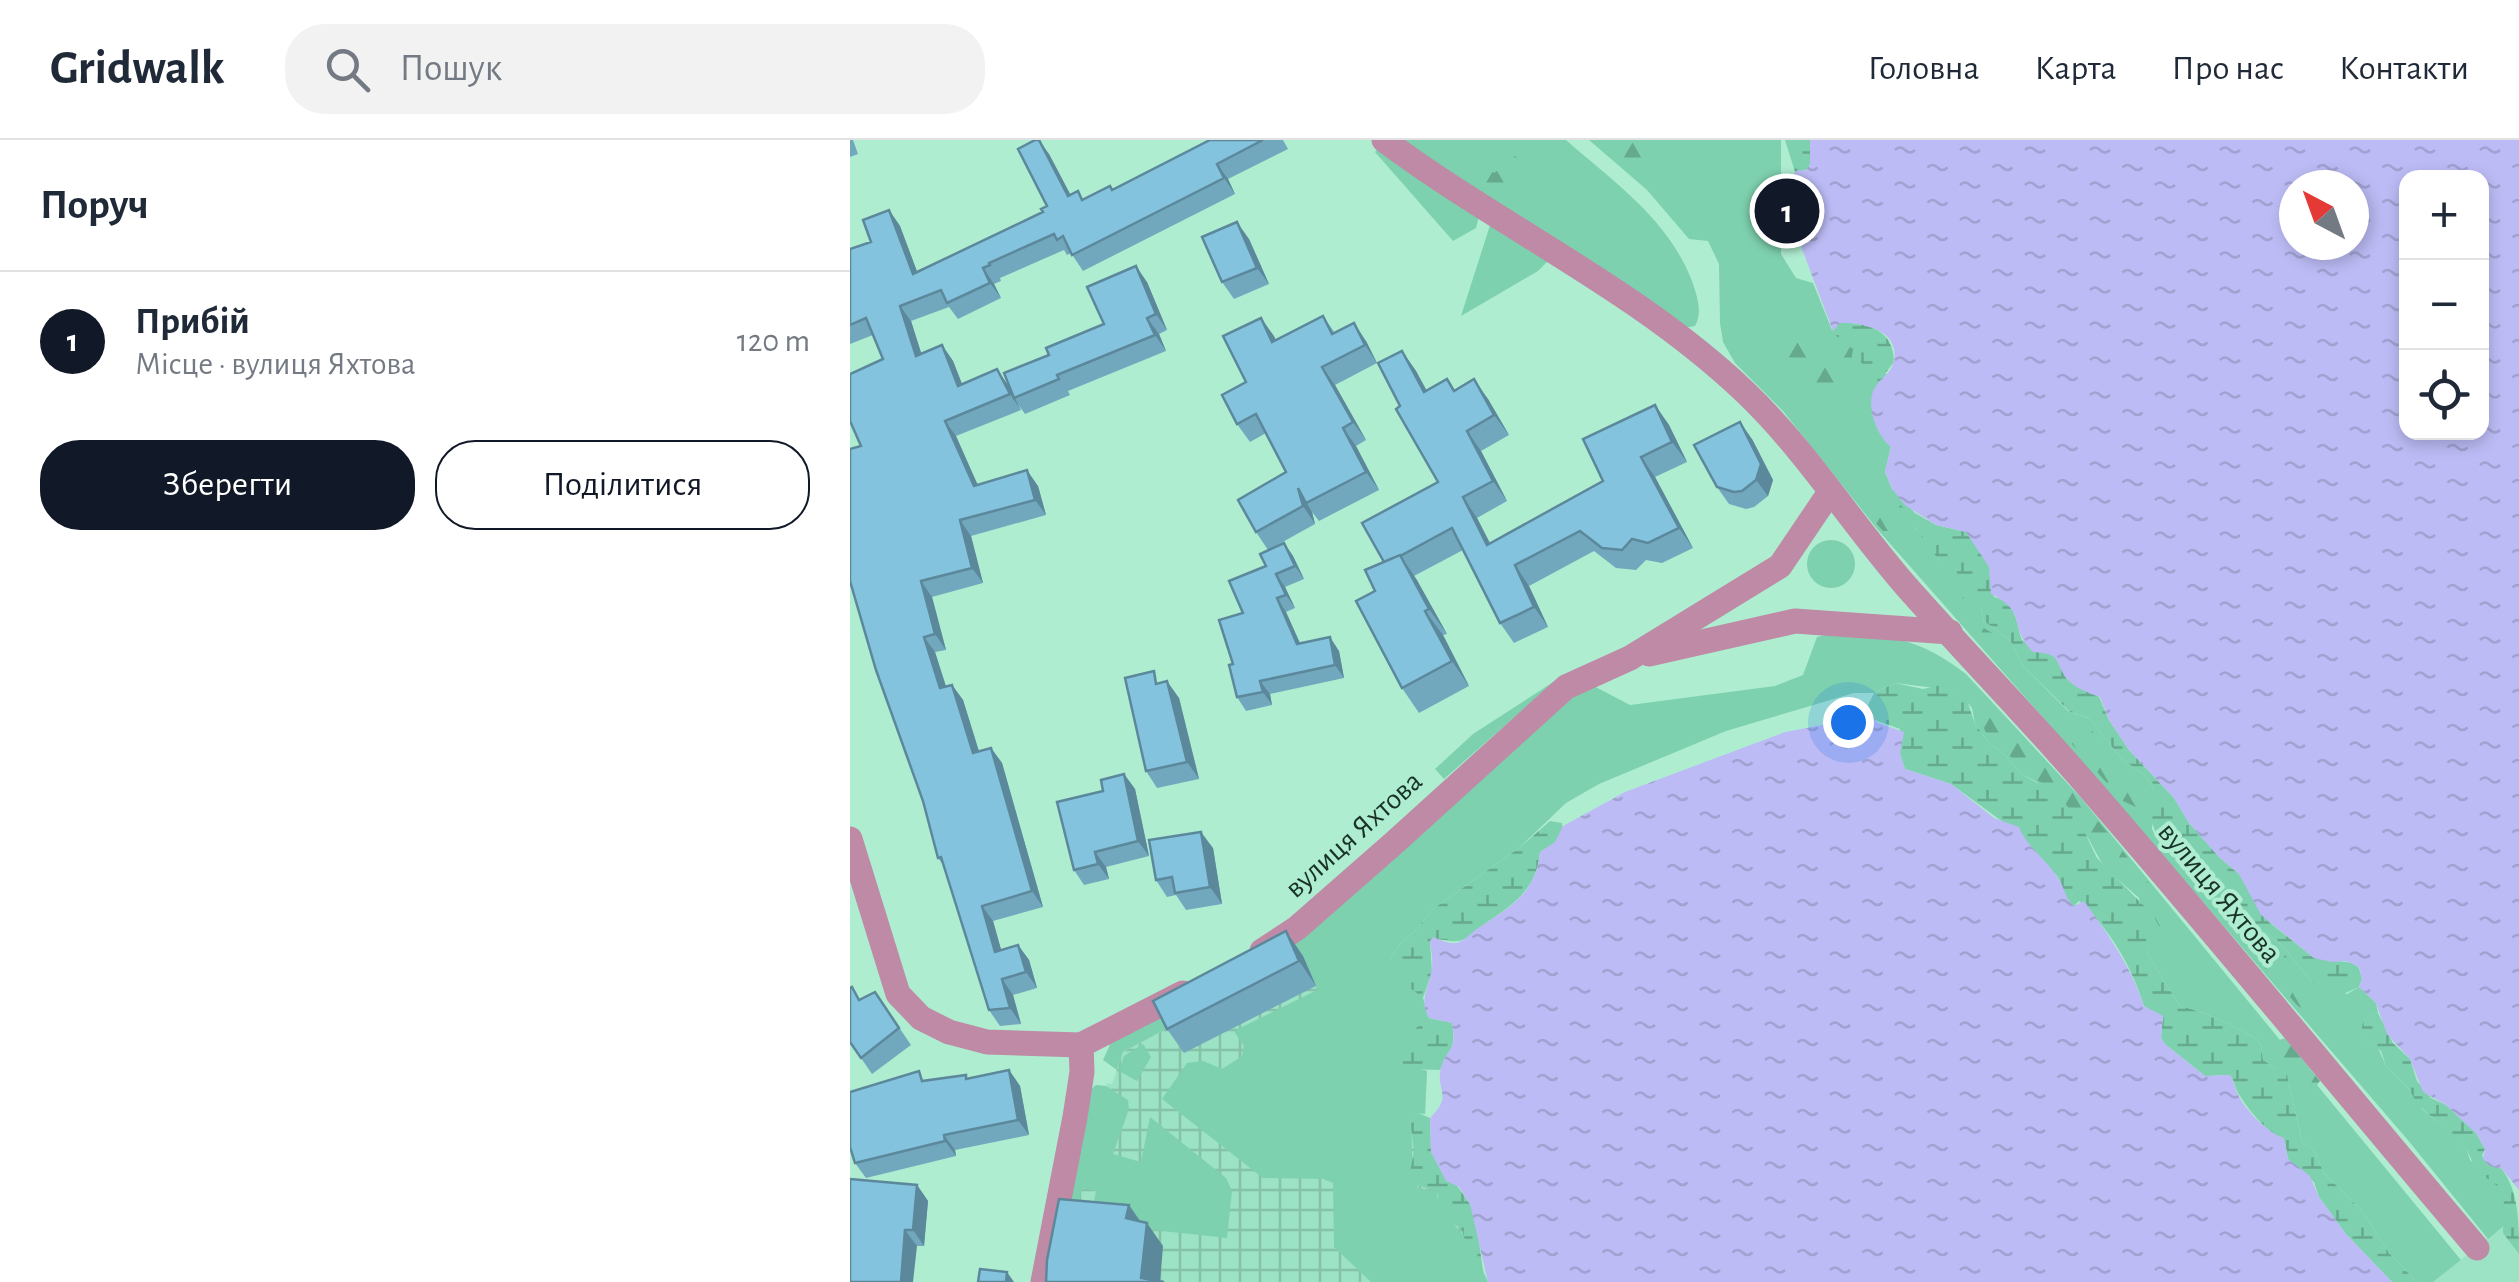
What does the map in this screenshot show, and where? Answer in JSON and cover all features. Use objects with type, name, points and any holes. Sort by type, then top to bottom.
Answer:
[{"type":"street","name":"вулиця Яхтова","points":[[1384,140],[1604,282],[1671,330],[1764,412],[1895,573],[2090,789],[2477,1248]]},
{"type":"street","name":"вулиця Яхтова","points":[[1238,965],[1297,928],[1566,687],[1630,658],[1780,566],[1830,492]]},
{"type":"street","points":[[1630,658],[1795,621],[1950,632]]},
{"type":"street","points":[[850,839],[898,994],[921,1018],[949,1032],[987,1042],[1080,1046],[1210,980]]},
{"type":"street","points":[[1043,1282],[1075,1118],[1082,1072],[1080,1046]]},
{"type":"shaded area","points":[[1303,956],[1423,998],[1429,1018],[1417,1027],[1402,1065],[1427,1071],[1425,1114],[1418,1113],[1488,1282],[1064,1282],[1081,1188],[1106,1086],[1112,1084],[1123,1052]]},
{"type":"shaded area","points":[[2506,1224],[2519,1231],[2519,1282],[2433,1282]]},
{"type":"green space","points":[[1399,140],[1566,140],[1638,203],[1669,239],[1696,292],[1699,310],[1695,326],[1684,328]]},
{"type":"green space","points":[[1589,140],[1781,140],[1781,254],[1796,278],[1813,283],[1832,330],[1840,323],[1887,375],[1876,392],[1873,411],[1879,430],[1891,446],[1885,472],[1892,489],[1915,513],[1915,528],[1939,560],[1954,566],[1981,608],[1984,621],[2010,640],[2024,667],[2069,712],[2089,718],[2121,758],[2144,775],[2154,789],[2152,829],[2160,843],[2180,861],[2219,878],[2259,929],[2282,945],[2311,981],[2347,994],[2359,987],[2376,1003],[2378,1013],[2364,1021],[2362,1037],[2378,1048],[2386,1066],[2422,1109],[2458,1138],[2470,1160],[2504,1191],[2506,1224],[2488,1239],[2407,1139],[1878,530],[1783,411],[1735,363],[1723,342],[1719,264],[1708,241],[1689,239],[1647,190]]},
{"type":"green space","points":[[1602,140],[1656,140],[1645,165],[1637,171],[1620,164]]},
{"type":"green space","points":[[1785,140],[1810,140],[1812,160],[1807,170],[1795,172]]},
{"type":"green space","points":[[1380,147],[1479,216],[1476,228],[1453,241],[1375,152]]},
{"type":"green space","points":[[1515,156],[1530,168],[1515,203],[1507,208],[1484,195],[1482,180],[1472,178],[1466,167],[1474,159],[1479,160],[1494,173]]},
{"type":"green space","points":[[1491,222],[1551,258],[1538,271],[1461,316]]},
{"type":"green space","points":[[1840,323],[1869,326],[1890,342],[1894,362],[1878,383],[1866,372],[1854,346],[1834,335]]},
{"type":"green space","points":[[1806,336],[1821,342],[1844,343],[1853,349],[1849,376],[1821,385],[1797,373],[1789,356],[1794,340]]},
{"type":"green space","points":[[1860,485],[1883,492],[1909,516],[1894,515],[1892,531],[1883,531],[1863,509],[1856,493]]},
{"type":"green space","points":[[1915,513],[1936,525],[1966,532],[1990,567],[1994,597],[2007,603],[2014,613],[2022,640],[2057,657],[2066,678],[2099,697],[2129,750],[2174,798],[2189,823],[2219,857],[2239,874],[2269,922],[2314,958],[2354,963],[2362,979],[2359,987],[2341,995],[2327,994],[2282,945],[2259,929],[2219,878],[2179,861],[2160,843],[2147,811],[2154,789],[2144,775],[2121,758],[2089,718],[2070,712],[2024,667],[2010,640],[1984,621],[1981,608],[1962,597],[1956,569],[1940,561],[1926,543],[1913,524]]},
{"type":"green space","points":[[1831,540],[1848,547],[1855,564],[1848,581],[1831,588],[1814,581],[1807,564],[1814,547]]},
{"type":"green space","points":[[1964,609],[1996,635],[2005,658],[2045,692],[2060,711],[2088,725],[2109,754],[2149,792],[2148,799],[2138,808],[2123,801],[1958,617],[1957,613]]},
{"type":"green space","points":[[1839,632],[1906,641],[1935,653],[1966,674],[2081,798],[2461,1260],[2433,1282],[2417,1282],[2389,1253],[2362,1211],[2324,1173],[2313,1149],[2302,1142],[2287,1075],[2263,1060],[2260,1044],[2247,1033],[2180,1006],[2148,955],[2139,898],[2104,867],[2088,838],[2037,782],[2021,774],[1990,744],[1975,724],[1972,708],[1951,690],[1895,683],[1874,693],[1854,693],[1726,731],[1599,784],[1566,803],[1519,848],[1433,909],[1400,944],[1390,959],[1423,998],[1429,1018],[1410,1036],[1416,1068],[1427,1071],[1425,1114],[1418,1113],[1410,1119],[1415,1179],[1418,1188],[1438,1191],[1437,1197],[1467,1238],[1488,1282],[1371,1282],[1334,1247],[1333,1183],[1323,1179],[1263,1178],[1162,1099],[1187,1063],[1203,1061],[1222,1069],[1242,1056],[1244,1046],[1234,1031],[1317,990],[1303,956],[1123,1052],[1117,1070],[1103,1060],[1113,1038],[1202,991],[1550,711],[1590,684],[1630,705],[1775,686],[1803,675],[1817,637]]},
{"type":"green space","points":[[1558,679],[1444,779],[1435,769],[1473,734]]},
{"type":"green space","points":[[1895,683],[1923,689],[1941,685],[1966,697],[1975,724],[1990,744],[2021,774],[2052,791],[2082,827],[2097,858],[2145,907],[2149,920],[2145,931],[2148,955],[2180,1006],[2247,1033],[2260,1044],[2263,1060],[2287,1075],[2302,1142],[2313,1149],[2324,1173],[2362,1211],[2389,1253],[2417,1282],[2392,1282],[2346,1234],[2319,1197],[2314,1182],[2288,1159],[2285,1143],[2250,1110],[2230,1075],[2205,1076],[2165,1044],[2161,1038],[2163,1017],[2144,1006],[2127,963],[2110,936],[2079,901],[2074,906],[2069,903],[2058,877],[2022,836],[1951,784],[1905,769],[1900,754],[1900,729],[1872,719],[1868,705],[1874,693]]},
{"type":"green space","points":[[1988,706],[2080,799],[2165,903],[2172,919],[2169,927],[2159,926],[2144,899],[2096,852],[2086,830],[2060,797],[2028,777],[1991,742],[1976,713]]},
{"type":"green space","points":[[1550,821],[1562,823],[1563,830],[1555,843],[1540,852],[1537,868],[1523,893],[1465,939],[1430,941],[1432,972],[1423,998],[1400,980],[1390,959],[1433,909]]},
{"type":"green space","points":[[2209,875],[2230,893],[2258,933],[2284,952],[2296,978],[2311,992],[2315,1005],[2303,1010],[2297,1005],[2205,900],[2201,883]]},
{"type":"green space","points":[[2378,1013],[2393,1043],[2410,1059],[2417,1081],[2431,1098],[2446,1105],[2476,1133],[2485,1149],[2482,1156],[2501,1168],[2507,1177],[2517,1208],[2519,1254],[2503,1233],[2504,1191],[2476,1170],[2458,1139],[2418,1105],[2409,1089],[2386,1066],[2381,1051],[2362,1037],[2364,1021]]},
{"type":"green space","points":[[1429,1018],[1452,1023],[1451,1048],[1440,1070],[1406,1069],[1403,1047]]},
{"type":"green space","points":[[2285,1038],[2320,1081],[2310,1094],[2292,1085],[2267,1059],[2270,1043]]},
{"type":"green space","points":[[1143,1044],[1151,1057],[1137,1081],[1119,1071],[1124,1056]]},
{"type":"green space","points":[[1096,1085],[1106,1086],[1128,1100],[1129,1109],[1113,1154],[1141,1162],[1150,1117],[1226,1178],[1232,1191],[1227,1238],[1090,1223],[1096,1191],[1082,1188],[1064,1282],[1062,1213],[1090,1090]]},
{"type":"green space","points":[[1418,1113],[1430,1118],[1431,1152],[1443,1174],[1470,1204],[1477,1226],[1483,1271],[1480,1274],[1474,1269],[1462,1230],[1439,1212],[1438,1191],[1408,1183],[1414,1151],[1410,1119]]},
{"type":"water","points":[[1810,140],[2519,140],[2519,1190],[2502,1169],[2483,1159],[2485,1149],[2476,1133],[2446,1105],[2423,1092],[2410,1059],[2387,1034],[2376,1003],[2359,987],[2359,967],[2346,961],[2314,958],[2261,915],[2239,874],[2219,857],[2189,823],[2174,798],[2129,750],[2109,720],[2100,697],[2072,684],[2054,657],[2033,652],[2025,643],[2010,607],[1991,594],[1989,567],[1966,532],[1936,525],[1905,505],[1892,489],[1885,471],[1891,447],[1876,426],[1871,398],[1889,372],[1895,353],[1887,336],[1870,327],[1840,323],[1833,331],[1799,241],[1792,175],[1798,170],[1805,171],[1810,165]]},
{"type":"water","points":[[1870,716],[1904,732],[1900,754],[1905,769],[1951,784],[1994,818],[2019,827],[2058,878],[2071,903],[2074,906],[2084,901],[2102,926],[2126,965],[2144,1006],[2163,1016],[2161,1038],[2165,1044],[2205,1076],[2230,1075],[2249,1111],[2270,1131],[2284,1138],[2288,1159],[2310,1176],[2319,1197],[2346,1234],[2392,1282],[1488,1282],[1470,1204],[1459,1187],[1446,1181],[1431,1152],[1430,1118],[1441,1103],[1441,1068],[1453,1040],[1452,1023],[1429,1018],[1426,1011],[1432,964],[1430,941],[1433,937],[1459,942],[1510,906],[1533,879],[1540,852],[1555,842],[1563,826],[1625,792],[1785,732]]},
{"type":"building","points":[[1039,140],[1068,196],[1078,191],[1082,200],[1110,186],[1112,190],[1210,140],[1263,140],[1217,164],[1224,178],[1072,255],[1063,236],[1057,240],[1054,234],[989,263],[983,268],[990,283],[947,303],[941,290],[900,306],[916,356],[942,345],[958,386],[997,369],[1010,394],[945,421],[974,486],[1027,470],[1035,500],[960,520],[972,568],[921,581],[935,634],[924,637],[940,688],[952,685],[973,753],[991,748],[1032,891],[982,906],[995,952],[1018,945],[1026,972],[1002,979],[1010,1008],[989,1010],[850,581],[850,449],[861,446],[850,421],[850,374],[883,359],[866,318],[850,325],[850,249],[871,242],[863,220],[889,210],[913,274],[1043,212],[1041,209],[1047,206],[1018,149]]},
{"type":"building","points":[[1237,222],[1257,268],[1222,282],[1202,237]]},
{"type":"building","points":[[1136,266],[1156,314],[1147,318],[1155,335],[1057,375],[1059,379],[1014,398],[1004,373],[1049,355],[1046,348],[1104,324],[1087,287]]},
{"type":"building","points":[[1323,316],[1332,334],[1354,323],[1365,345],[1322,367],[1353,422],[1343,428],[1366,472],[1306,503],[1298,488],[1303,506],[1256,532],[1238,500],[1286,472],[1256,414],[1237,424],[1222,395],[1246,382],[1223,336],[1261,318],[1272,342]]},
{"type":"building","points":[[1402,351],[1424,392],[1447,379],[1454,391],[1474,379],[1494,415],[1467,431],[1493,481],[1463,497],[1487,545],[1603,481],[1583,439],[1655,405],[1672,442],[1641,457],[1679,528],[1648,543],[1632,539],[1622,550],[1602,548],[1580,531],[1515,565],[1534,607],[1500,623],[1452,528],[1384,562],[1362,523],[1438,482],[1396,409],[1400,406],[1378,363]]},
{"type":"building","points":[[1740,422],[1761,464],[1756,480],[1734,492],[1717,487],[1694,445]]},
{"type":"building","points":[[1284,543],[1295,566],[1276,574],[1286,595],[1277,598],[1297,644],[1330,637],[1335,665],[1260,681],[1263,692],[1237,697],[1229,665],[1233,664],[1219,620],[1243,613],[1229,581],[1266,566],[1260,554]]},
{"type":"building","points":[[1400,555],[1452,661],[1402,688],[1356,601],[1375,591],[1365,570]]},
{"type":"building","points":[[1154,671],[1156,684],[1167,681],[1187,762],[1146,771],[1125,678]]},
{"type":"building","points":[[1124,774],[1138,841],[1095,852],[1098,864],[1074,870],[1057,802],[1103,791],[1101,780]]},
{"type":"building","points":[[1201,832],[1210,887],[1175,893],[1172,877],[1156,880],[1149,840]]},
{"type":"building","points":[[1286,931],[1299,961],[1167,1029],[1153,1001]]},
{"type":"building","points":[[852,987],[859,1000],[875,992],[899,1028],[861,1058],[850,1042]]},
{"type":"building","points":[[1009,1070],[1018,1120],[944,1135],[945,1141],[855,1163],[850,1147],[850,1092],[919,1071],[922,1081],[966,1075],[966,1079]]},
{"type":"building","points":[[850,1179],[917,1185],[913,1230],[905,1230],[901,1282],[850,1282]]},
{"type":"building","points":[[1059,1199],[1129,1205],[1126,1218],[1147,1223],[1141,1278],[1164,1282],[1046,1282]]},
{"type":"building","points":[[980,1269],[1007,1272],[1006,1282],[978,1282]]},
{"type":"place","name":"Прибій","points":[[1787,211]]}]
